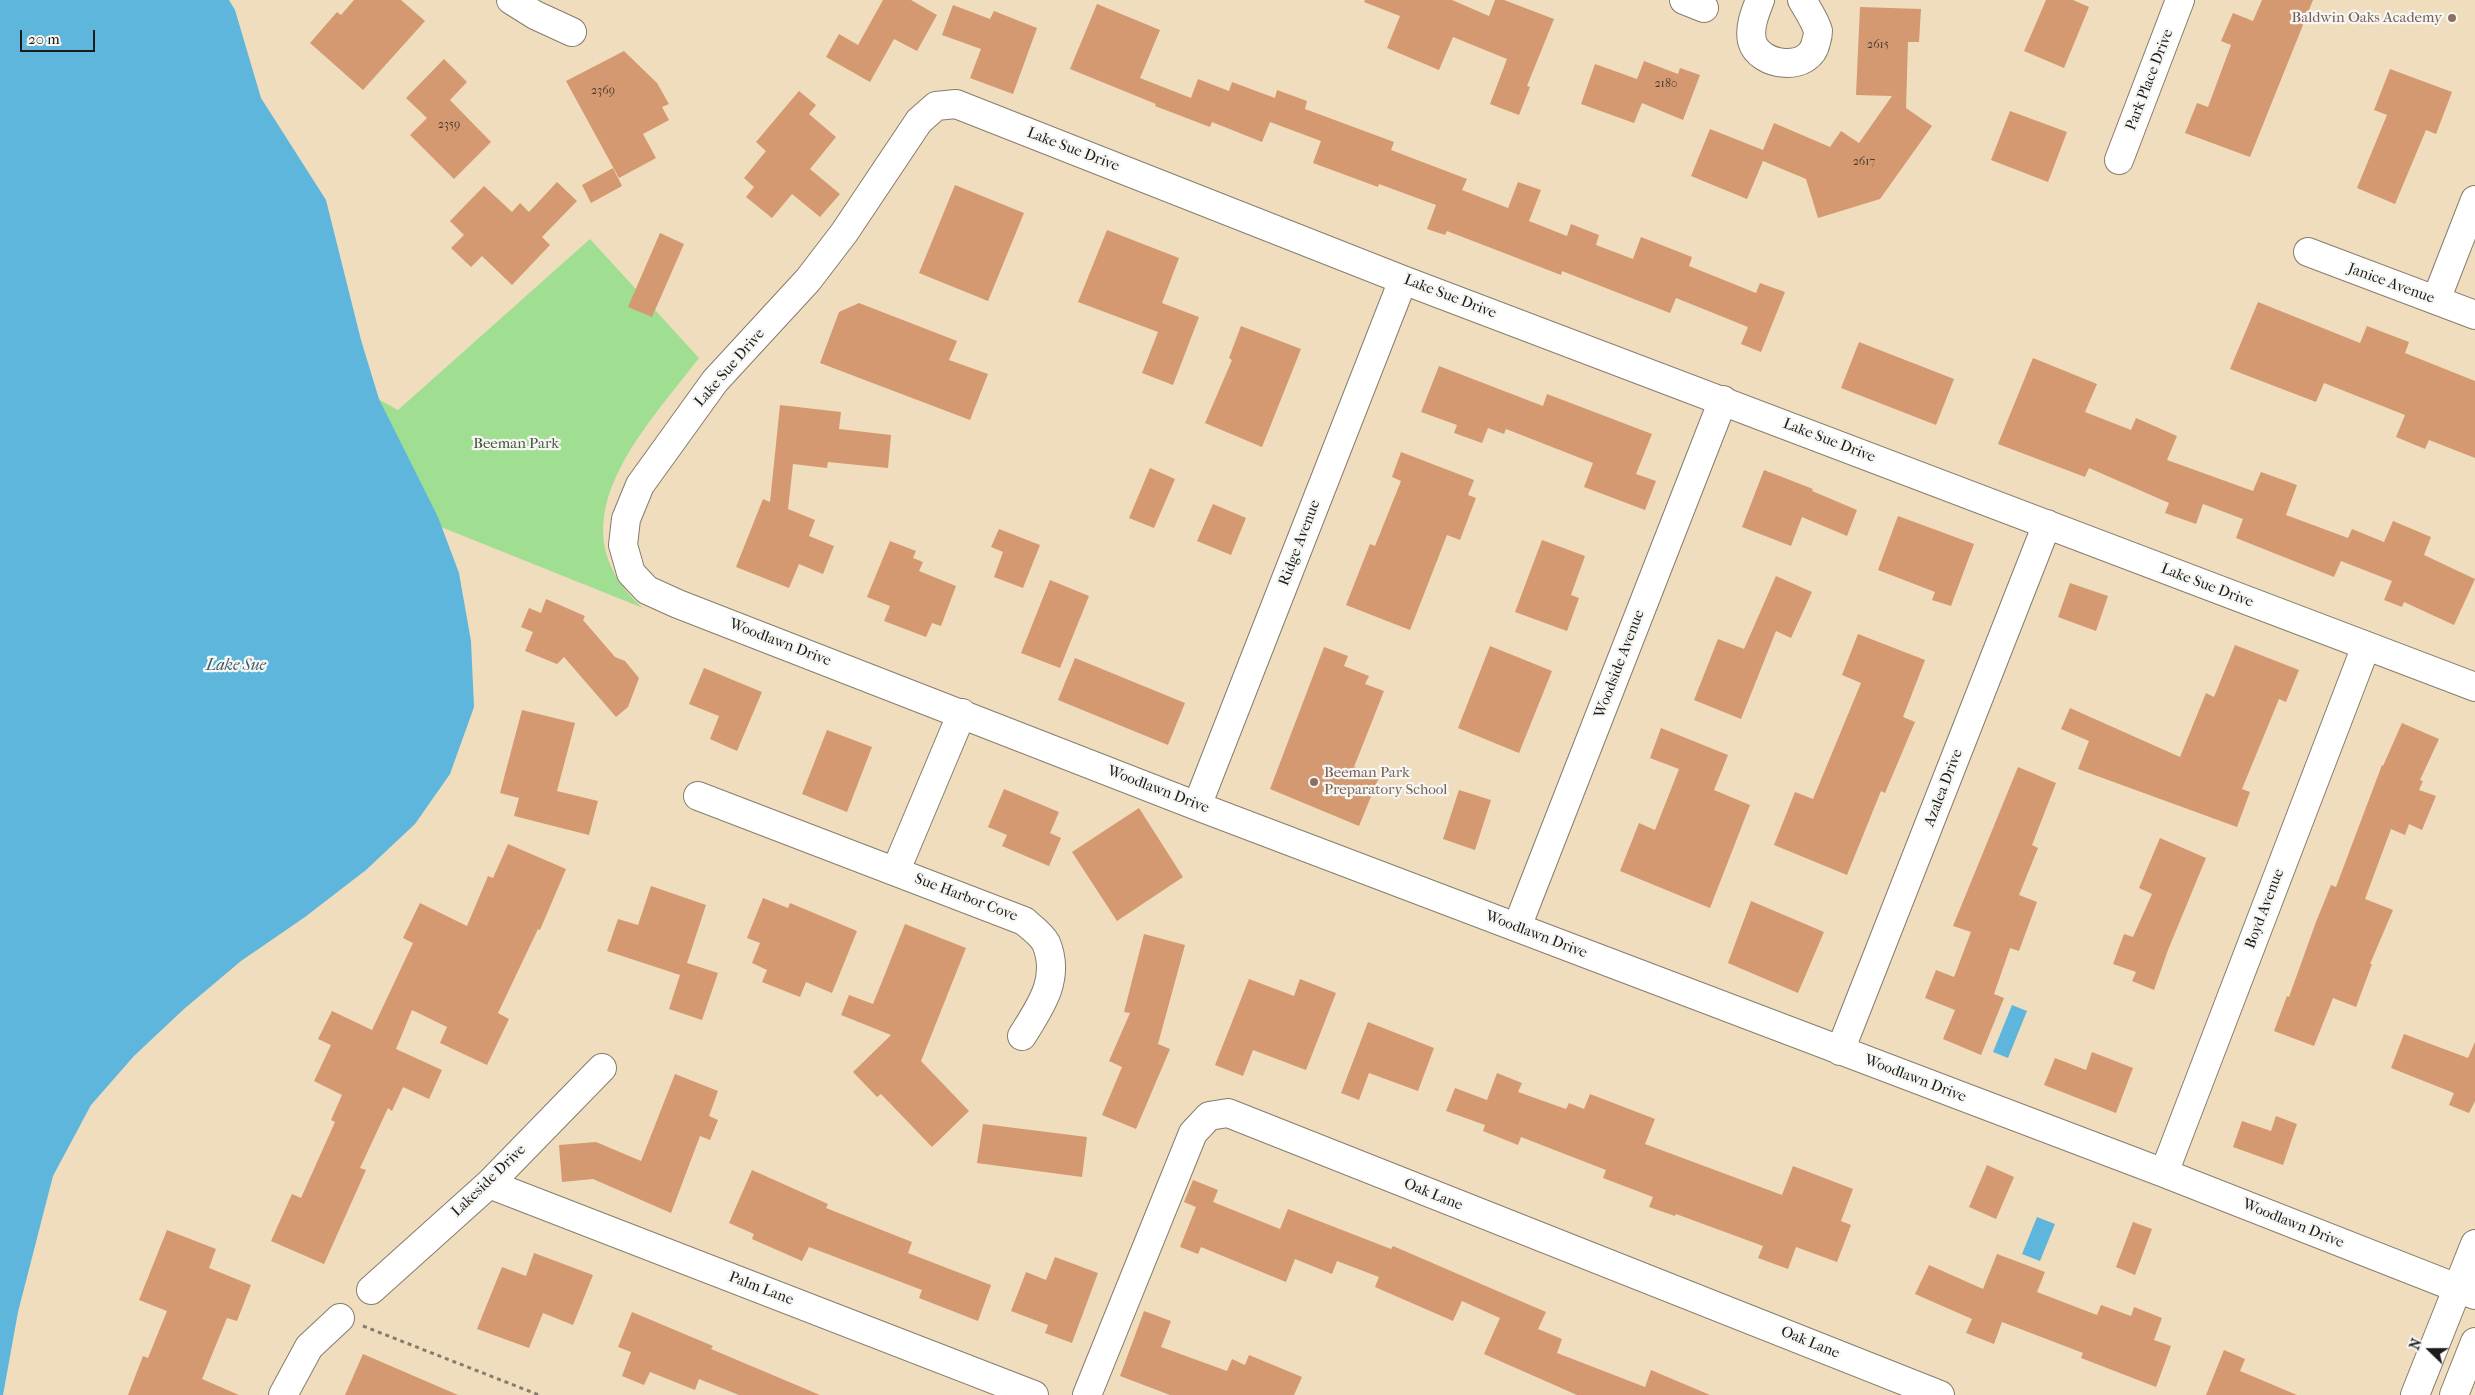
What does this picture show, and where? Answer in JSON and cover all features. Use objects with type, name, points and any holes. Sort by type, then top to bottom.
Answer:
[{"type":"street","points":[[511,0],[535,15],[572,32]]},
{"type":"street","points":[[1760,0],[1752,23],[1752,42],[1762,54],[1781,63],[1799,63],[1815,50],[1818,32],[1802,0]]},
{"type":"street","name":"Park Place Drive","points":[[2119,160],[2180,0]]},
{"type":"street","name":"Lake Sue Drive","points":[[623,545],[626,519],[640,485],[715,381],[808,280],[844,233],[919,121],[936,106],[956,104],[1404,280],[1724,400],[2475,687]]},
{"type":"street","points":[[2436,300],[2475,200]]},
{"type":"street","name":"Janice Avenue","points":[[2308,252],[2475,315]]},
{"type":"street","name":"Ridge Avenue","points":[[1198,806],[1404,280]]},
{"type":"street","name":"Woodside Avenue","points":[[1517,927],[1724,400]]},
{"type":"street","name":"Azalea Drive","points":[[1840,1051],[2047,524]]},
{"type":"street","name":"Woodlawn Drive","points":[[623,545],[631,573],[647,590],[678,604],[1198,806],[2164,1173],[2466,1292]]},
{"type":"street","name":"Boyd Avenue","points":[[2164,1173],[2366,646]]},
{"type":"street","name":"Sue Harbor Cove","points":[[896,870],[962,713]]},
{"type":"street","name":"Sue Harbor Cove","points":[[698,796],[896,870],[1024,921],[1046,942],[1052,969],[1046,996],[1022,1036]]},
{"type":"street","name":"Lakeside Drive","points":[[371,1290],[489,1184],[602,1068]]},
{"type":"street","name":"Oak Lane","points":[[1087,1395],[1193,1133],[1209,1116],[1228,1114],[1940,1395]]},
{"type":"street","name":"Palm Lane","points":[[489,1184],[1034,1395]]},
{"type":"street","points":[[2415,1395],[2466,1292],[2475,1244]]},
{"type":"street","points":[[283,1395],[309,1347],[340,1318]]},
{"type":"street","points":[[2454,1395],[2475,1342]]},
{"type":"path","points":[[340,1318],[539,1395]]},
{"type":"green space","name":"Beeman Park","points":[[590,239],[699,358],[632,447],[615,479],[605,511],[604,544],[616,576],[643,608],[244,448],[285,348],[398,410]]},
{"type":"water","name":"Lake Sue","points":[[0,0],[229,0],[235,10],[261,98],[326,200],[361,340],[379,399],[438,517],[459,573],[471,641],[474,707],[450,774],[415,824],[366,870],[305,917],[241,961],[184,1009],[134,1056],[91,1105],[53,1176],[18,1312],[3,1395],[0,1395]]},
{"type":"water","points":[[2012,1005],[2027,1011],[2008,1058],[1993,1052]]},
{"type":"water","points":[[2037,1217],[2055,1224],[2040,1261],[2022,1254]]},
{"type":"building","points":[[354,0],[401,0],[425,21],[363,90],[310,43],[337,12],[341,15]]},
{"type":"building","points":[[883,0],[911,0],[937,15],[917,51],[894,39],[870,82],[826,57],[839,34],[858,45]]},
{"type":"building","points":[[1365,0],[1452,0],[1489,16],[1495,0],[1504,0],[1554,19],[1527,86],[1530,87],[1519,115],[1490,104],[1507,59],[1453,37],[1439,70],[1387,48],[1400,16],[1364,2]]},
{"type":"building","points":[[2046,0],[2073,0],[2089,7],[2064,68],[2024,51]]},
{"type":"building","points":[[2262,0],[2313,0],[2250,157],[2185,133],[2197,103],[2208,107],[2231,45],[2221,41],[2233,13],[2253,21]]},
{"type":"building","points":[[1097,4],[1160,30],[1140,78],[1191,98],[1198,79],[1229,91],[1232,82],[1275,98],[1277,90],[1307,101],[1305,109],[1394,142],[1391,150],[1467,179],[1462,190],[1508,208],[1518,182],[1541,190],[1529,221],[1567,236],[1571,224],[1599,235],[1596,245],[1633,259],[1641,237],[1692,257],[1689,266],[1756,293],[1760,283],[1785,292],[1761,352],[1741,344],[1748,327],[1676,298],[1670,313],[1562,271],[1561,275],[1447,231],[1445,235],[1427,229],[1436,205],[1379,184],[1378,187],[1313,163],[1321,141],[1270,122],[1262,142],[1212,122],[1210,127],[1155,106],[1156,104],[1070,69]]},
{"type":"building","points":[[953,5],[990,19],[994,11],[1037,28],[1013,94],[970,78],[981,49],[942,35]]},
{"type":"building","points":[[1860,7],[1921,9],[1919,42],[1908,42],[1906,108],[1932,126],[1880,199],[1818,218],[1806,179],[1763,161],[1747,199],[1691,176],[1710,129],[1763,150],[1774,123],[1830,147],[1841,131],[1859,143],[1892,96],[1856,95]]},
{"type":"building","points":[[624,51],[657,83],[669,104],[662,107],[669,120],[643,134],[656,158],[619,178],[566,81]]},
{"type":"building","points":[[444,59],[467,82],[450,100],[491,142],[454,179],[410,135],[427,118],[406,98]]},
{"type":"building","points":[[1644,61],[1678,74],[1680,68],[1700,75],[1683,120],[1642,103],[1634,123],[1581,104],[1595,64],[1637,79]]},
{"type":"building","points":[[2390,69],[2452,92],[2436,134],[2426,130],[2395,204],[2357,188],[2387,115],[2374,110]]},
{"type":"building","points":[[799,91],[816,105],[809,114],[836,137],[810,169],[840,194],[820,217],[792,194],[772,218],[746,197],[754,187],[744,178],[766,151],[756,142]]},
{"type":"building","points":[[2010,111],[2067,132],[2048,182],[1991,160]]},
{"type":"building","points":[[613,168],[622,186],[591,203],[582,185]]},
{"type":"building","points":[[557,182],[577,201],[542,237],[550,245],[512,285],[482,256],[471,267],[451,248],[464,235],[450,221],[484,186],[512,212],[520,203],[529,212]]},
{"type":"building","points":[[955,185],[1024,213],[988,301],[919,273]]},
{"type":"building","points":[[1107,230],[1179,258],[1162,303],[1199,317],[1173,385],[1142,373],[1158,332],[1078,302]]},
{"type":"building","points":[[660,233],[684,244],[652,317],[628,307]]},
{"type":"building","points":[[2258,302],[2360,343],[2367,326],[2409,342],[2405,353],[2475,381],[2475,458],[2429,440],[2425,449],[2396,437],[2405,415],[2324,383],[2316,402],[2230,369]]},
{"type":"building","points":[[859,303],[957,341],[949,360],[988,374],[970,420],[820,363],[839,312]]},
{"type":"building","points":[[1241,326],[1301,349],[1262,447],[1205,423],[1232,360],[1229,358]]},
{"type":"building","points":[[1859,342],[1954,379],[1936,425],[1841,388]]},
{"type":"building","points":[[2033,358],[2097,384],[2085,412],[2131,430],[2136,418],[2177,436],[2167,460],[2253,491],[2261,472],[2297,485],[2286,515],[2348,538],[2352,529],[2384,542],[2393,521],[2431,537],[2424,555],[2475,579],[2454,625],[2404,602],[2402,607],[2384,600],[2392,581],[2341,561],[2334,577],[2236,538],[2243,519],[2203,504],[2196,524],[2165,513],[2169,503],[2089,468],[2085,477],[1998,444]]},
{"type":"building","points":[[1439,366],[1543,406],[1547,394],[1652,434],[1636,474],[1656,481],[1645,510],[1584,487],[1593,463],[1506,429],[1504,434],[1488,428],[1482,443],[1454,433],[1457,425],[1421,412]]},
{"type":"building","points":[[780,405],[841,412],[839,429],[891,435],[888,468],[828,462],[827,468],[793,464],[788,509],[815,520],[809,536],[834,546],[823,574],[799,564],[789,588],[736,567],[763,499],[770,502]]},
{"type":"building","points":[[1401,452],[1474,480],[1468,495],[1476,498],[1460,540],[1447,535],[1410,630],[1346,605],[1370,544],[1375,546],[1401,481],[1392,477]]},
{"type":"building","points":[[1150,468],[1175,479],[1154,528],[1129,518]]},
{"type":"building","points":[[1764,470],[1813,489],[1812,491],[1857,510],[1847,536],[1802,517],[1791,546],[1742,527]]},
{"type":"building","points":[[1213,504],[1246,518],[1231,555],[1197,541]]},
{"type":"building","points":[[1898,516],[1974,544],[1951,606],[1932,600],[1935,592],[1878,570]]},
{"type":"building","points":[[999,529],[1040,545],[1023,588],[994,577],[1003,552],[991,547]]},
{"type":"building","points":[[1542,540],[1585,556],[1571,595],[1579,598],[1567,631],[1515,612]]},
{"type":"building","points":[[890,541],[916,551],[913,558],[923,562],[919,571],[956,586],[941,626],[932,623],[926,637],[884,621],[890,606],[867,597]]},
{"type":"building","points":[[1776,576],[1812,592],[1791,638],[1776,631],[1741,719],[1694,700],[1718,639],[1744,649]]},
{"type":"building","points":[[1050,580],[1089,596],[1060,668],[1021,653]]},
{"type":"building","points":[[2070,583],[2108,596],[2096,631],[2058,617]]},
{"type":"building","points":[[546,599],[585,616],[583,620],[615,657],[625,661],[639,678],[628,707],[616,717],[564,657],[557,664],[525,651],[533,632],[521,627],[529,608],[541,613]]},
{"type":"building","points":[[1858,634],[1925,660],[1903,717],[1915,722],[1885,793],[1881,791],[1847,875],[1774,845],[1795,792],[1813,799],[1861,683],[1842,675]]},
{"type":"building","points":[[2235,645],[2299,670],[2286,702],[2279,699],[2242,789],[2250,792],[2237,827],[2078,769],[2089,741],[2061,729],[2070,708],[2180,757],[2206,693],[2214,697]]},
{"type":"building","points":[[1490,646],[1552,671],[1519,753],[1458,728]]},
{"type":"building","points":[[1324,647],[1348,656],[1344,666],[1369,676],[1365,684],[1384,691],[1354,767],[1379,777],[1359,826],[1270,789]]},
{"type":"building","points":[[1075,658],[1185,703],[1168,745],[1058,700]]},
{"type":"building","points":[[704,668],[762,692],[737,751],[710,739],[719,716],[689,704]]},
{"type":"building","points":[[522,710],[575,723],[557,791],[598,801],[589,835],[514,816],[519,798],[500,793]]},
{"type":"building","points":[[2402,723],[2439,739],[2420,780],[2423,781],[2419,790],[2436,796],[2422,830],[2409,824],[2405,835],[2391,829],[2365,899],[2393,910],[2370,964],[2372,964],[2356,1007],[2333,998],[2314,1046],[2274,1031],[2287,996],[2289,997],[2331,885],[2336,887],[2382,765]]},
{"type":"building","points":[[1661,728],[1728,755],[1714,790],[1750,805],[1710,908],[1620,871],[1639,823],[1655,830],[1679,769],[1650,758]]},
{"type":"building","points":[[827,730],[872,747],[847,812],[802,794]]},
{"type":"building","points":[[2018,767],[2056,783],[2032,845],[2038,848],[2019,895],[2037,902],[2019,951],[2010,948],[1994,994],[2004,998],[1981,1055],[1943,1039],[1955,1010],[1925,998],[1936,970],[1954,977],[1971,932],[1953,926]]},
{"type":"building","points":[[1004,789],[1059,812],[1050,833],[1061,838],[1049,866],[1002,846],[1007,835],[988,827]]},
{"type":"building","points":[[1459,790],[1491,800],[1475,850],[1443,839]]},
{"type":"building","points":[[1139,808],[1183,877],[1117,921],[1072,852]]},
{"type":"building","points":[[2160,838],[2206,858],[2168,950],[2154,990],[2132,981],[2136,972],[2113,964],[2124,934],[2133,937],[2152,894],[2139,888]]},
{"type":"building","points":[[508,844],[566,869],[540,930],[538,929],[498,1013],[509,1019],[487,1065],[440,1043],[447,1027],[412,1010],[396,1049],[442,1070],[429,1099],[403,1087],[392,1111],[388,1108],[360,1168],[366,1170],[324,1264],[271,1241],[292,1194],[301,1198],[335,1122],[331,1120],[342,1095],[314,1081],[331,1045],[318,1039],[332,1011],[372,1030],[413,943],[403,938],[420,903],[467,926],[488,876],[493,878]]},
{"type":"building","points":[[651,886],[706,905],[687,963],[718,973],[702,1020],[669,1009],[680,975],[607,951],[618,919],[638,925]]},
{"type":"building","points":[[763,898],[788,908],[790,903],[857,931],[832,993],[806,982],[800,997],[762,982],[767,970],[752,963],[760,943],[747,938]]},
{"type":"building","points":[[1751,901],[1824,932],[1798,993],[1728,963]]},
{"type":"building","points":[[905,924],[966,948],[921,1061],[969,1111],[932,1147],[881,1094],[877,1097],[853,1072],[891,1035],[841,1015],[849,995],[873,1004]]},
{"type":"building","points":[[1144,934],[1185,945],[1158,1044],[1170,1049],[1136,1129],[1102,1115],[1122,1067],[1109,1061],[1130,1013],[1124,1012]]},
{"type":"building","points":[[1249,979],[1294,996],[1300,979],[1336,993],[1306,1070],[1253,1050],[1243,1076],[1215,1065]]},
{"type":"building","points":[[1368,1022],[1434,1048],[1418,1091],[1369,1073],[1359,1100],[1341,1093]]},
{"type":"building","points":[[2404,1034],[2468,1058],[2475,1042],[2475,1101],[2469,1113],[2449,1105],[2454,1093],[2391,1068]]},
{"type":"building","points":[[2092,1052],[2133,1068],[2116,1113],[2044,1085],[2055,1058],[2086,1070]]},
{"type":"building","points":[[1497,1073],[1522,1083],[1518,1092],[1566,1109],[1569,1103],[1584,1109],[1590,1094],[1655,1119],[1645,1144],[1782,1195],[1793,1166],[1853,1189],[1841,1221],[1851,1225],[1837,1262],[1796,1247],[1788,1269],[1758,1258],[1763,1246],[1676,1214],[1675,1216],[1649,1207],[1653,1197],[1603,1178],[1606,1170],[1521,1137],[1518,1145],[1483,1131],[1485,1125],[1446,1111],[1455,1088],[1487,1100]]},
{"type":"building","points":[[675,1074],[718,1091],[709,1116],[718,1120],[710,1140],[700,1136],[671,1213],[593,1179],[562,1182],[559,1145],[596,1142],[641,1161]]},
{"type":"building","points":[[2276,1116],[2297,1124],[2283,1165],[2233,1147],[2242,1121],[2271,1131]]},
{"type":"building","points":[[983,1124],[1087,1137],[1082,1177],[977,1163]]},
{"type":"building","points":[[1987,1165],[2014,1177],[1996,1219],[1969,1207]]},
{"type":"building","points":[[752,1170],[828,1204],[826,1208],[912,1242],[908,1253],[991,1285],[978,1321],[919,1298],[922,1290],[809,1247],[802,1261],[752,1239],[754,1234],[729,1223]]},
{"type":"building","points":[[1193,1180],[1218,1190],[1213,1202],[1280,1229],[1288,1209],[1391,1249],[1393,1246],[1546,1312],[1538,1329],[1562,1339],[1557,1353],[1645,1387],[1651,1370],[1710,1395],[1577,1395],[1484,1354],[1500,1318],[1462,1301],[1453,1321],[1375,1287],[1379,1277],[1337,1261],[1332,1274],[1295,1259],[1286,1282],[1201,1247],[1198,1254],[1180,1247],[1196,1207],[1184,1202]]},
{"type":"building","points":[[2133,1222],[2152,1229],[2135,1275],[2116,1267]]},
{"type":"building","points":[[167,1230],[216,1249],[209,1268],[251,1285],[237,1321],[227,1318],[202,1379],[239,1395],[128,1395],[143,1356],[148,1358],[167,1311],[139,1300]]},
{"type":"building","points":[[534,1253],[593,1275],[573,1325],[543,1313],[529,1348],[477,1329],[502,1267],[526,1276]]},
{"type":"building","points":[[1997,1254],[2045,1272],[2037,1292],[2097,1315],[2101,1305],[2131,1316],[2134,1307],[2162,1318],[2154,1340],[2171,1346],[2156,1387],[2081,1358],[2083,1353],[2002,1322],[1994,1344],[1966,1333],[1972,1319],[1915,1294],[1929,1265],[1983,1289]]},
{"type":"building","points":[[1055,1257],[1098,1273],[1072,1343],[1045,1333],[1048,1325],[1011,1311],[1026,1272],[1046,1280]]},
{"type":"building","points":[[1144,1311],[1171,1321],[1161,1347],[1227,1371],[1232,1359],[1245,1365],[1249,1355],[1302,1377],[1294,1395],[1170,1395],[1120,1376]]},
{"type":"building","points":[[632,1312],[713,1346],[711,1349],[820,1395],[739,1395],[699,1379],[695,1390],[650,1372],[644,1385],[622,1376],[631,1352],[618,1347]]},
{"type":"building","points":[[2224,1350],[2245,1359],[2240,1371],[2297,1395],[2206,1395]]},
{"type":"building","points":[[363,1354],[458,1395],[345,1395]]},
{"type":"place","name":"Baldwin Oaks Academy","points":[[2452,18]]},
{"type":"place","name":"Beeman Park Preparatory School","points":[[1314,782]]}]
